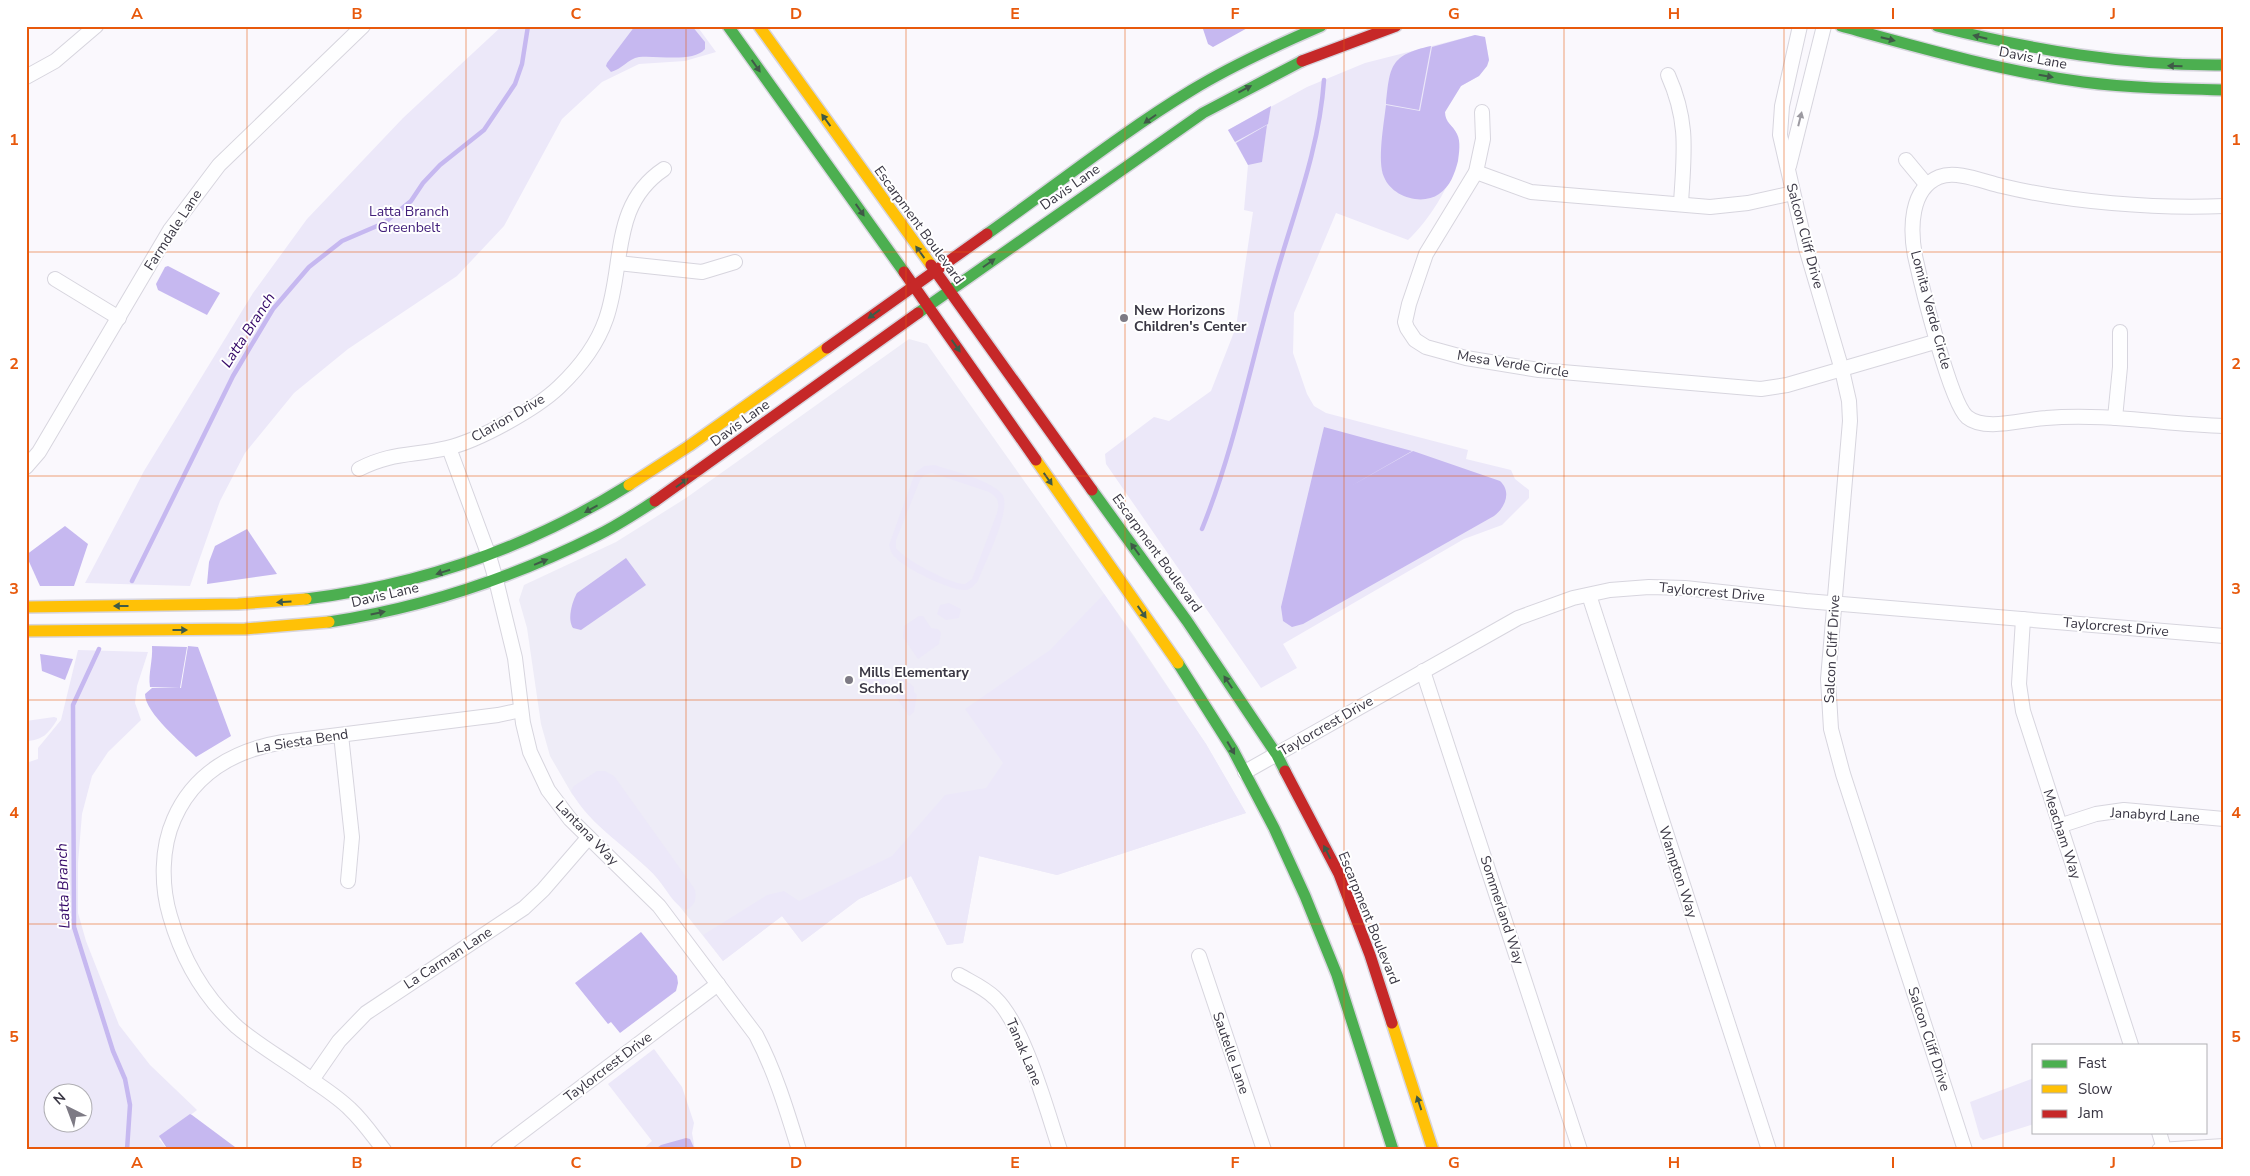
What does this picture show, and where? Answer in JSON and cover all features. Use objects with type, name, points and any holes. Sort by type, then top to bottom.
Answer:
[{"type":"main road","points":[[728,26],[928,306],[1189,678],[1244,772],[1274,828],[1306,896],[1337,975],[1393,1150]]},
{"type":"main road","name":"Escarpment Boulevard","points":[[759,26],[934,272],[1187,621],[1277,754],[1339,874],[1370,955],[1433,1150]]},
{"type":"main road","name":"Davis Lane","points":[[26,607],[243,605],[302,601],[391,586],[489,556],[546,533],[633,484],[683,451],[1190,91],[1287,40],[1321,26]]},
{"type":"main road","name":"Davis Lane","points":[[26,631],[236,630],[308,625],[388,611],[496,580],[582,543],[656,500],[1203,113],[1310,57],[1396,26]]},
{"type":"main road","name":"Davis Lane","points":[[1841,26],[1984,63],[2060,78],[2094,83],[2224,90]]},
{"type":"main road","name":"Davis Lane","points":[[1937,26],[2028,48],[2086,58],[2154,65],[2224,65]]},
{"type":"street","points":[[26,77],[55,62],[96,26]]},
{"type":"street","name":"Farmdale Lane","points":[[26,467],[40,452],[170,230],[202,184],[219,165],[363,26]]},
{"type":"street","name":"Salcon Cliff Drive","points":[[1800,26],[1783,99],[1780,135],[1789,166],[1793,193],[1806,248],[1842,370],[1849,401],[1850,421],[1828,679],[1831,729],[1843,774],[1965,1150]]},
{"type":"street","name":"Salcon Cliff Drive","points":[[1789,166],[1824,26]]},
{"type":"street","points":[[1668,75],[1681,107],[1684,132],[1681,203]]},
{"type":"street","points":[[1482,112],[1483,139],[1476,172],[1531,192],[1720,207],[1793,193]]},
{"type":"street","points":[[1906,160],[1926,184],[1941,176],[1959,176],[2015,189],[2089,200],[2183,206],[2224,206]]},
{"type":"street","name":"Clarion Drive","points":[[359,469],[387,457],[449,448],[481,435],[518,415],[557,389],[572,373],[599,336],[612,299],[621,236],[634,199],[642,186],[664,169]]},
{"type":"street","name":"Mesa Verde Circle","points":[[1476,172],[1426,254],[1416,283],[1405,322],[1407,328],[1420,344],[1466,358],[1539,370],[1761,389],[1787,385],[1842,370],[1938,340]]},
{"type":"street","name":"Lomita Verde Circle","points":[[1926,184],[1914,206],[1914,245],[1920,280],[1958,404],[1968,417],[1976,422],[1992,425],[2055,417],[2115,418],[2224,426]]},
{"type":"street","points":[[618,263],[702,272],[735,262]]},
{"type":"street","points":[[55,279],[119,318]]},
{"type":"street","points":[[2115,418],[2120,367],[2120,332]]},
{"type":"street","name":"Lantana Way","points":[[449,448],[496,580],[515,658],[521,710],[530,752],[540,775],[559,805],[588,838],[659,906],[756,1035],[763,1049],[799,1150]]},
{"type":"street","name":"Taylorcrest Drive","points":[[1244,772],[1518,618],[1557,602],[1630,588],[1685,588],[1834,603],[2224,636]]},
{"type":"street","name":"Wampton Way","points":[[1589,595],[1769,1150]]},
{"type":"street","name":"Meacham Way","points":[[2023,619],[2019,684],[2023,711],[2131,1044]]},
{"type":"street","name":"Sommerland Way","points":[[1423,671],[1580,1150]]},
{"type":"street","name":"La Siesta Bend","points":[[384,1150],[351,1110],[238,1028],[216,1005],[194,974],[179,942],[167,907],[164,874],[170,827],[195,786],[221,764],[242,752],[260,746],[521,710]]},
{"type":"street","points":[[341,735],[352,837],[348,881]]},
{"type":"street","name":"Janabyrd Lane","points":[[2059,826],[2096,814],[2117,811],[2224,819]]},
{"type":"street","name":"La Carman Lane","points":[[312,1080],[339,1041],[366,1013],[524,908],[543,890],[588,838]]},
{"type":"street","name":"Sautelle Lane","points":[[1199,956],[1264,1150]]},
{"type":"street","name":"Tanak Lane","points":[[959,975],[996,998],[1008,1015],[1027,1054],[1060,1150]]},
{"type":"street","name":"Taylorcrest Drive","points":[[498,1150],[718,984]]},
{"type":"street","points":[[2159,1134],[2162,1149],[2224,1146]]},
{"type":"shaded area","points":[[635,26],[692,26],[705,42],[705,49],[692,56],[684,57],[639,57],[611,72],[606,66],[607,63]]},
{"type":"shaded area","points":[[1202,26],[1251,26],[1213,47],[1208,44]]},
{"type":"shaded area","points":[[1475,35],[1485,37],[1489,60],[1479,76],[1461,86],[1445,112],[1446,119],[1457,134],[1459,144],[1458,161],[1452,179],[1443,191],[1432,198],[1408,198],[1388,184],[1382,170],[1382,142],[1386,105],[1420,111],[1432,47]]},
{"type":"shaded area","points":[[1431,46],[1419,110],[1386,104],[1391,71],[1395,64],[1407,54]]},
{"type":"shaded area","points":[[1271,106],[1268,124],[1235,142],[1228,130]]},
{"type":"shaded area","points":[[1267,125],[1262,162],[1248,165],[1236,143]]},
{"type":"shaded area","points":[[168,266],[220,293],[207,315],[158,290],[156,284],[165,267]]},
{"type":"shaded area","name":"Mills Elementary School","points":[[909,339],[927,344],[1134,636],[1206,744],[1246,813],[1057,875],[979,856],[963,943],[947,945],[911,876],[859,899],[802,942],[782,916],[723,961],[653,873],[594,821],[572,794],[550,756],[541,724],[527,628],[519,600],[524,585],[616,542],[686,498]]},
{"type":"shaded area","points":[[1324,427],[1412,451],[1351,486],[1413,451],[1500,481],[1506,490],[1506,500],[1494,516],[1303,624],[1292,627],[1283,621],[1281,607]]},
{"type":"shaded area","points":[[65,526],[88,544],[74,586],[40,586],[26,555]]},
{"type":"shaded area","points":[[247,529],[277,574],[207,584],[209,562],[215,546]]},
{"type":"shaded area","points":[[626,558],[646,585],[581,630],[573,628],[570,615],[577,593]]},
{"type":"shaded area","points":[[152,646],[187,647],[180,688],[150,687]]},
{"type":"shaded area","points":[[188,646],[198,647],[231,736],[196,757],[158,719],[151,710],[145,694],[152,688],[181,688]]},
{"type":"shaded area","points":[[40,654],[73,659],[65,680],[42,671]]},
{"type":"shaded area","points":[[641,932],[677,976],[678,983],[676,991],[620,1033],[611,1022],[608,1024],[575,983]]},
{"type":"shaded area","points":[[190,1114],[239,1150],[168,1150],[159,1136]]},
{"type":"shaded area","points":[[686,1138],[690,1139],[695,1150],[654,1150],[661,1145]]},
{"type":"green space","name":"Latta Branch Greenbelt","points":[[502,26],[697,26],[716,52],[685,61],[639,64],[602,82],[562,119],[504,226],[457,276],[348,349],[294,393],[245,453],[220,501],[190,586],[85,583],[144,471],[253,293],[307,219],[403,118]]},
{"type":"green space","points":[[1475,35],[1485,37],[1489,60],[1479,76],[1461,86],[1445,112],[1447,120],[1457,135],[1458,151],[1450,179],[1435,207],[1408,240],[1336,213],[1294,313],[1293,353],[1307,394],[1314,406],[1326,413],[1468,450],[1466,459],[1511,470],[1515,479],[1529,490],[1529,498],[1502,525],[1464,539],[1283,644],[1297,668],[1261,688],[1106,464],[1105,454],[1154,417],[1169,421],[1211,391],[1236,327],[1253,212],[1244,210],[1248,165],[1228,130],[1307,87],[1365,63]]},
{"type":"green space","points":[[935,465],[971,476],[989,484],[1002,494],[1004,511],[1001,523],[978,581],[973,587],[966,590],[951,587],[918,573],[901,562],[893,555],[890,549],[889,545],[915,473],[924,466]],"holes":[[[932,473],[989,492],[998,501],[997,513],[972,579],[965,584],[950,580],[928,570],[907,558],[896,548],[896,540],[920,480],[924,475]]]},
{"type":"green space","points":[[1104,594],[1206,744],[1246,813],[1057,875],[979,856],[963,943],[947,945],[911,876],[859,899],[802,942],[782,916],[723,961],[703,935],[767,895],[784,891],[799,901],[892,856],[945,795],[986,788],[1003,763],[965,709],[1050,650]]},
{"type":"green space","points":[[949,603],[961,609],[959,618],[946,620],[937,614],[940,605]]},
{"type":"green space","points":[[919,616],[923,616],[931,628],[938,629],[941,633],[939,644],[918,659],[903,637],[904,626]]},
{"type":"green space","points":[[78,650],[148,652],[137,686],[135,703],[141,720],[108,752],[92,776],[82,814],[78,863],[78,913],[86,941],[119,1025],[150,1065],[197,1110],[159,1139],[168,1150],[26,1150],[26,763],[38,759],[38,748],[61,720]]},
{"type":"green space","points":[[877,675],[884,678],[887,685],[884,692],[877,695],[870,692],[867,685],[870,678]]},
{"type":"green space","points":[[903,678],[914,687],[914,692],[917,695],[914,712],[909,716],[890,688]]},
{"type":"green space","points":[[54,717],[57,720],[41,738],[26,741],[26,721]]},
{"type":"green space","points":[[597,771],[605,771],[614,776],[694,888],[696,895],[692,906],[686,910],[677,904],[658,879],[589,816],[579,804],[571,791],[574,786]]},
{"type":"green space","points":[[654,1049],[682,1087],[694,1123],[692,1133],[695,1150],[642,1150],[652,1141],[608,1084]]},
{"type":"green space","points":[[2032,1079],[2032,1125],[1983,1140],[1980,1137],[1970,1102]]},
{"type":"waterway","name":"Latta Branch","points":[[132,581],[233,376],[273,309],[309,267],[342,241],[384,223],[411,201],[423,183],[440,165],[484,130],[515,84],[522,64],[528,26]]},
{"type":"waterway","points":[[1202,529],[1232,441],[1271,293],[1303,188],[1316,135],[1324,80]]},
{"type":"waterway","name":"Latta Branch","points":[[99,649],[73,705],[74,927],[113,1051],[125,1079],[130,1105],[127,1150]]},
{"type":"traffic: fast","points":[[728,26],[904,272]]},
{"type":"traffic: fast","points":[[987,234],[1114,142],[1192,90],[1255,56],[1321,26]]},
{"type":"traffic: fast","points":[[1841,26],[2022,72],[2118,86],[2224,90]]},
{"type":"traffic: fast","points":[[1937,26],[1973,35],[2079,55],[2151,63],[2224,65]]},
{"type":"traffic: fast","points":[[918,313],[1203,113],[1302,61]]},
{"type":"traffic: fast","points":[[306,599],[349,593],[391,584],[474,560],[514,545],[553,527],[629,485]]},
{"type":"traffic: fast","points":[[1092,490],[1187,621],[1277,755],[1285,771]]},
{"type":"traffic: fast","points":[[329,622],[398,609],[466,590],[499,578],[596,536],[655,501]]},
{"type":"traffic: fast","points":[[1178,663],[1233,750],[1274,828],[1305,896],[1337,975],[1393,1150]]},
{"type":"traffic: slow","points":[[759,26],[931,265]]},
{"type":"traffic: slow","points":[[629,485],[689,446],[827,348]]},
{"type":"traffic: slow","points":[[1036,460],[1178,663]]},
{"type":"traffic: slow","points":[[26,607],[238,604],[306,599]]},
{"type":"traffic: slow","points":[[26,631],[245,629],[329,622]]},
{"type":"traffic: slow","points":[[1392,1023],[1433,1150]]},
{"type":"traffic: jam","points":[[1302,61],[1396,26]]},
{"type":"traffic: jam","points":[[827,348],[987,234]]},
{"type":"traffic: jam","points":[[931,265],[1092,490]]},
{"type":"traffic: jam","points":[[904,272],[1036,460]]},
{"type":"traffic: jam","points":[[655,501],[918,313]]},
{"type":"traffic: jam","points":[[1285,771],[1339,874],[1370,955],[1392,1023]]},
{"type":"place","name":"New Horizons Children's Center","points":[[1124,318]]},
{"type":"place","name":"Mills Elementary School","points":[[849,680]]}]
